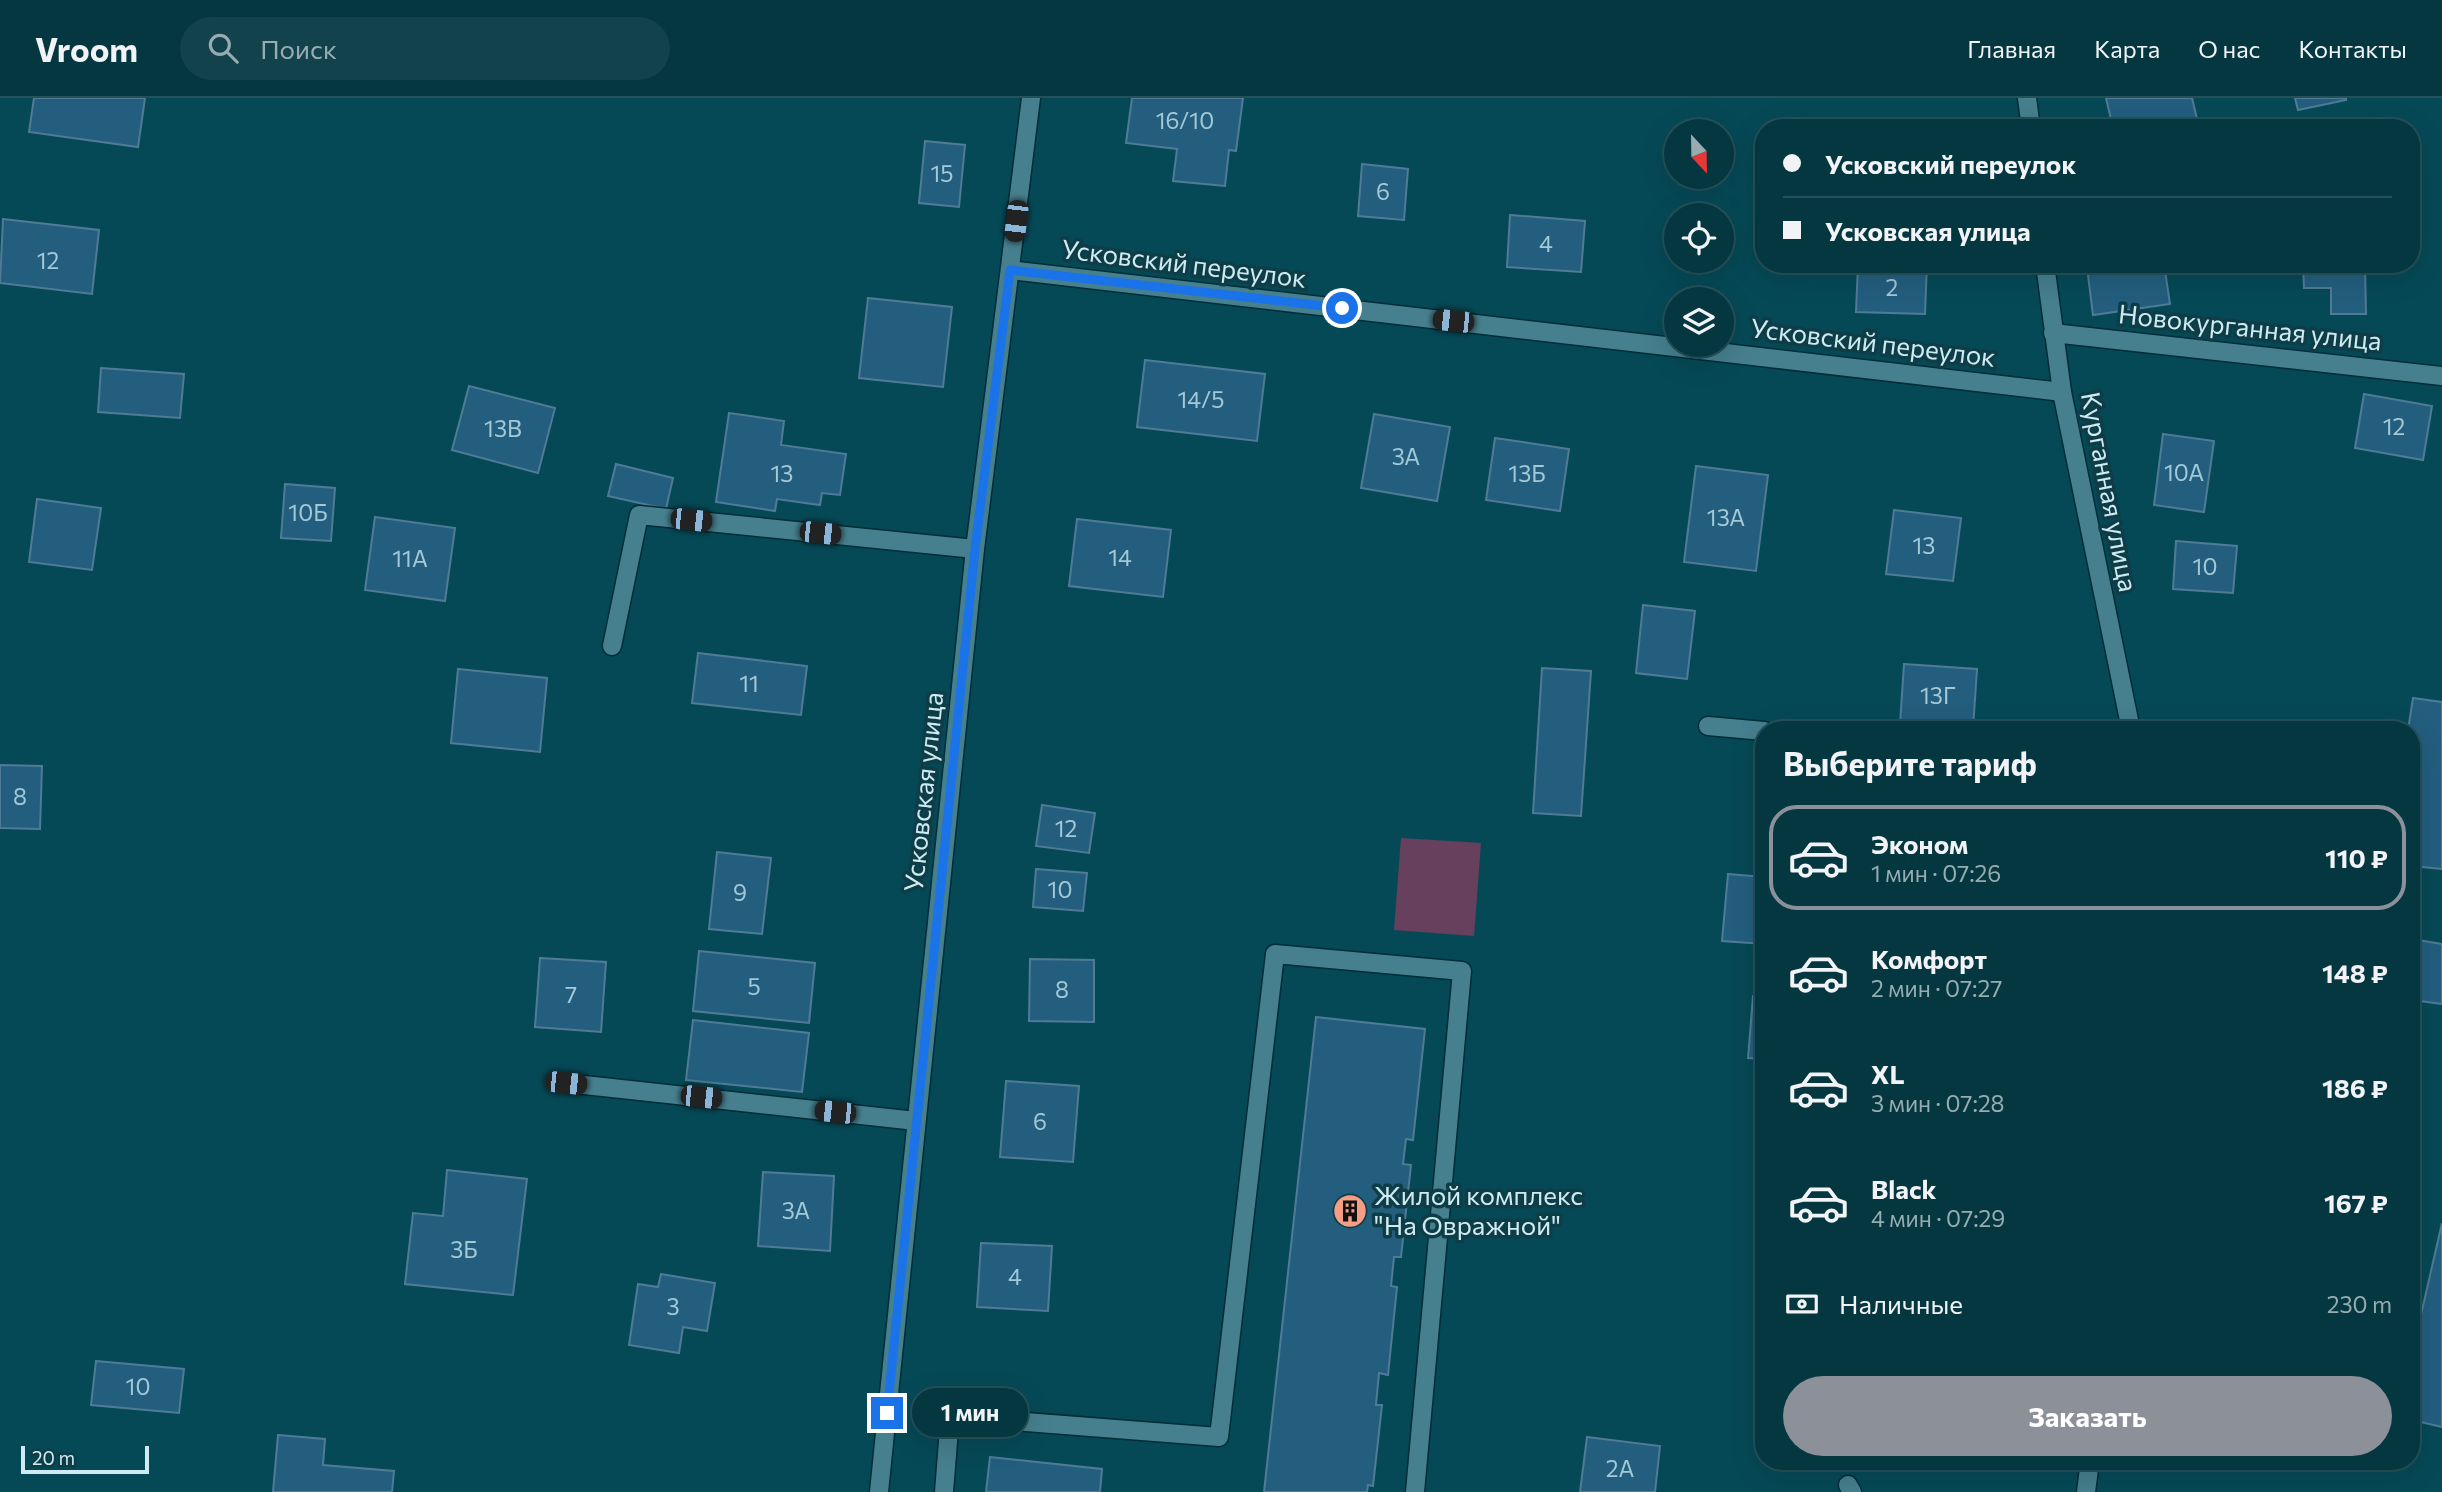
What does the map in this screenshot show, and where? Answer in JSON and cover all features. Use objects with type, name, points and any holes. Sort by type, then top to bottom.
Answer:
[{"type":"street","name":"Усковская улица","points":[[879,1492],[975,549],[1031,98]]},
{"type":"street","points":[[2027,98],[2030,119]]},
{"type":"street","name":"Усковский переулок","points":[[1010,270],[2062,392]]},
{"type":"street","name":"Курганная улица","points":[[2046,273],[2062,392],[2129,721]]},
{"type":"street","name":"Новокурганная улица","points":[[2053,333],[2442,376]]},
{"type":"street","points":[[612,646],[639,515],[975,549]]},
{"type":"street","points":[[1708,726],[1755,730]]},
{"type":"street","points":[[944,1492],[950,1416],[1219,1437],[1275,954],[1462,971],[1415,1492]]},
{"type":"street","points":[[566,1083],[916,1121]]},
{"type":"street","points":[[2085,1492],[2089,1470]]},
{"type":"shaded area","points":[[1401,838],[1481,843],[1474,936],[1394,930]]},
{"type":"building","points":[[34,98],[145,98],[138,147],[29,132]]},
{"type":"building","points":[[1132,98],[1243,98],[1236,151],[1229,150],[1225,186],[1173,181],[1177,149],[1126,143]]},
{"type":"building","points":[[2106,98],[2192,98],[2197,119],[2111,119]]},
{"type":"building","points":[[2295,98],[2346,98],[2346,100],[2298,110]]},
{"type":"building","points":[[925,141],[965,145],[959,207],[919,203]]},
{"type":"building","points":[[1362,164],[1408,169],[1404,220],[1358,216]]},
{"type":"building","points":[[1510,215],[1585,221],[1581,272],[1507,267]]},
{"type":"building","points":[[3,219],[99,230],[92,294],[0,283]]},
{"type":"building","points":[[1858,273],[1927,273],[1925,314],[1856,312]]},
{"type":"building","points":[[2088,273],[2165,273],[2170,304],[2093,315]]},
{"type":"building","points":[[2303,273],[2365,273],[2366,314],[2331,314],[2331,288],[2304,288]]},
{"type":"building","points":[[868,298],[952,307],[943,387],[859,378]]},
{"type":"building","points":[[1145,360],[1265,374],[1257,441],[1137,427]]},
{"type":"building","points":[[101,368],[184,374],[180,418],[98,412]]},
{"type":"building","points":[[469,386],[555,408],[538,473],[452,450]]},
{"type":"building","points":[[2364,394],[2432,406],[2423,460],[2355,448]]},
{"type":"building","points":[[729,413],[784,421],[781,445],[846,454],[840,495],[822,493],[820,505],[777,499],[775,511],[716,502]]},
{"type":"building","points":[[1374,414],[1450,427],[1437,501],[1361,488]]},
{"type":"building","points":[[2163,434],[2214,441],[2204,512],[2154,505]]},
{"type":"building","points":[[1495,438],[1569,449],[1560,511],[1486,500]]},
{"type":"building","points":[[616,464],[673,478],[666,509],[608,496]]},
{"type":"building","points":[[1696,466],[1768,475],[1756,571],[1684,562]]},
{"type":"building","points":[[285,484],[335,488],[331,541],[281,538]]},
{"type":"building","points":[[37,499],[101,508],[92,570],[29,562]]},
{"type":"building","points":[[1894,510],[1961,518],[1953,581],[1886,574]]},
{"type":"building","points":[[375,517],[455,528],[445,601],[365,590]]},
{"type":"building","points":[[1077,519],[1171,530],[1163,597],[1069,586]]},
{"type":"building","points":[[2176,541],[2237,546],[2233,593],[2173,589]]},
{"type":"building","points":[[1643,605],[1695,611],[1687,679],[1636,673]]},
{"type":"building","points":[[698,653],[807,666],[801,715],[692,703]]},
{"type":"building","points":[[1904,664],[1977,669],[1974,721],[1900,721]]},
{"type":"building","points":[[1542,668],[1591,671],[1581,816],[1533,813]]},
{"type":"building","points":[[458,669],[547,678],[540,752],[451,743]]},
{"type":"building","points":[[2413,698],[2442,702],[2442,869],[2420,867],[2420,721],[2409,721]]},
{"type":"building","points":[[0,765],[42,766],[40,829],[0,828]]},
{"type":"building","points":[[1042,805],[1095,813],[1089,853],[1036,846]]},
{"type":"building","points":[[717,852],[771,858],[762,934],[709,929]]},
{"type":"building","points":[[1036,869],[1087,873],[1083,911],[1033,907]]},
{"type":"building","points":[[1728,874],[1755,876],[1755,943],[1722,941]]},
{"type":"building","points":[[2420,940],[2442,944],[2442,1004],[2420,1001]]},
{"type":"building","points":[[699,951],[815,963],[809,1023],[693,1011]]},
{"type":"building","points":[[540,958],[606,962],[601,1032],[535,1027]]},
{"type":"building","points":[[1030,959],[1094,960],[1094,1022],[1029,1021]]},
{"type":"building","points":[[1753,996],[1755,996],[1755,1058],[1748,1058]]},
{"type":"building","name":"Жилой комплекс \"На Овражной\"","points":[[1316,1017],[1425,1029],[1413,1140],[1406,1139],[1403,1164],[1411,1165],[1401,1257],[1394,1257],[1391,1286],[1397,1287],[1388,1375],[1379,1373],[1376,1405],[1382,1405],[1373,1486],[1368,1485],[1367,1492],[1264,1492]]},
{"type":"building","points":[[693,1020],[809,1033],[802,1092],[686,1080]]},
{"type":"building","points":[[1006,1081],[1079,1086],[1073,1162],[1000,1157]]},
{"type":"building","points":[[447,1170],[527,1179],[513,1295],[405,1284],[413,1213],[443,1216]]},
{"type":"building","points":[[763,1172],[834,1176],[830,1251],[758,1246]]},
{"type":"building","points":[[2442,1223],[2442,1427],[2420,1422],[2420,1319]]},
{"type":"building","points":[[981,1243],[1052,1246],[1048,1311],[977,1307]]},
{"type":"building","points":[[661,1274],[715,1283],[707,1331],[683,1327],[679,1353],[629,1345],[638,1284],[658,1287]]},
{"type":"building","points":[[96,1361],[184,1369],[179,1413],[91,1405]]},
{"type":"building","points":[[278,1435],[325,1439],[323,1465],[394,1471],[392,1492],[273,1492]]},
{"type":"building","points":[[1587,1437],[1660,1446],[1655,1492],[1580,1492]]},
{"type":"building","points":[[990,1457],[1102,1469],[1100,1492],[986,1492]]},
{"type":"place","name":"Жилой комплекс \"На Овражной\"","points":[[1350,1211]]},
{"type":"route","points":[[887,1413],[975,549],[1010,270],[1342,308]]}]
